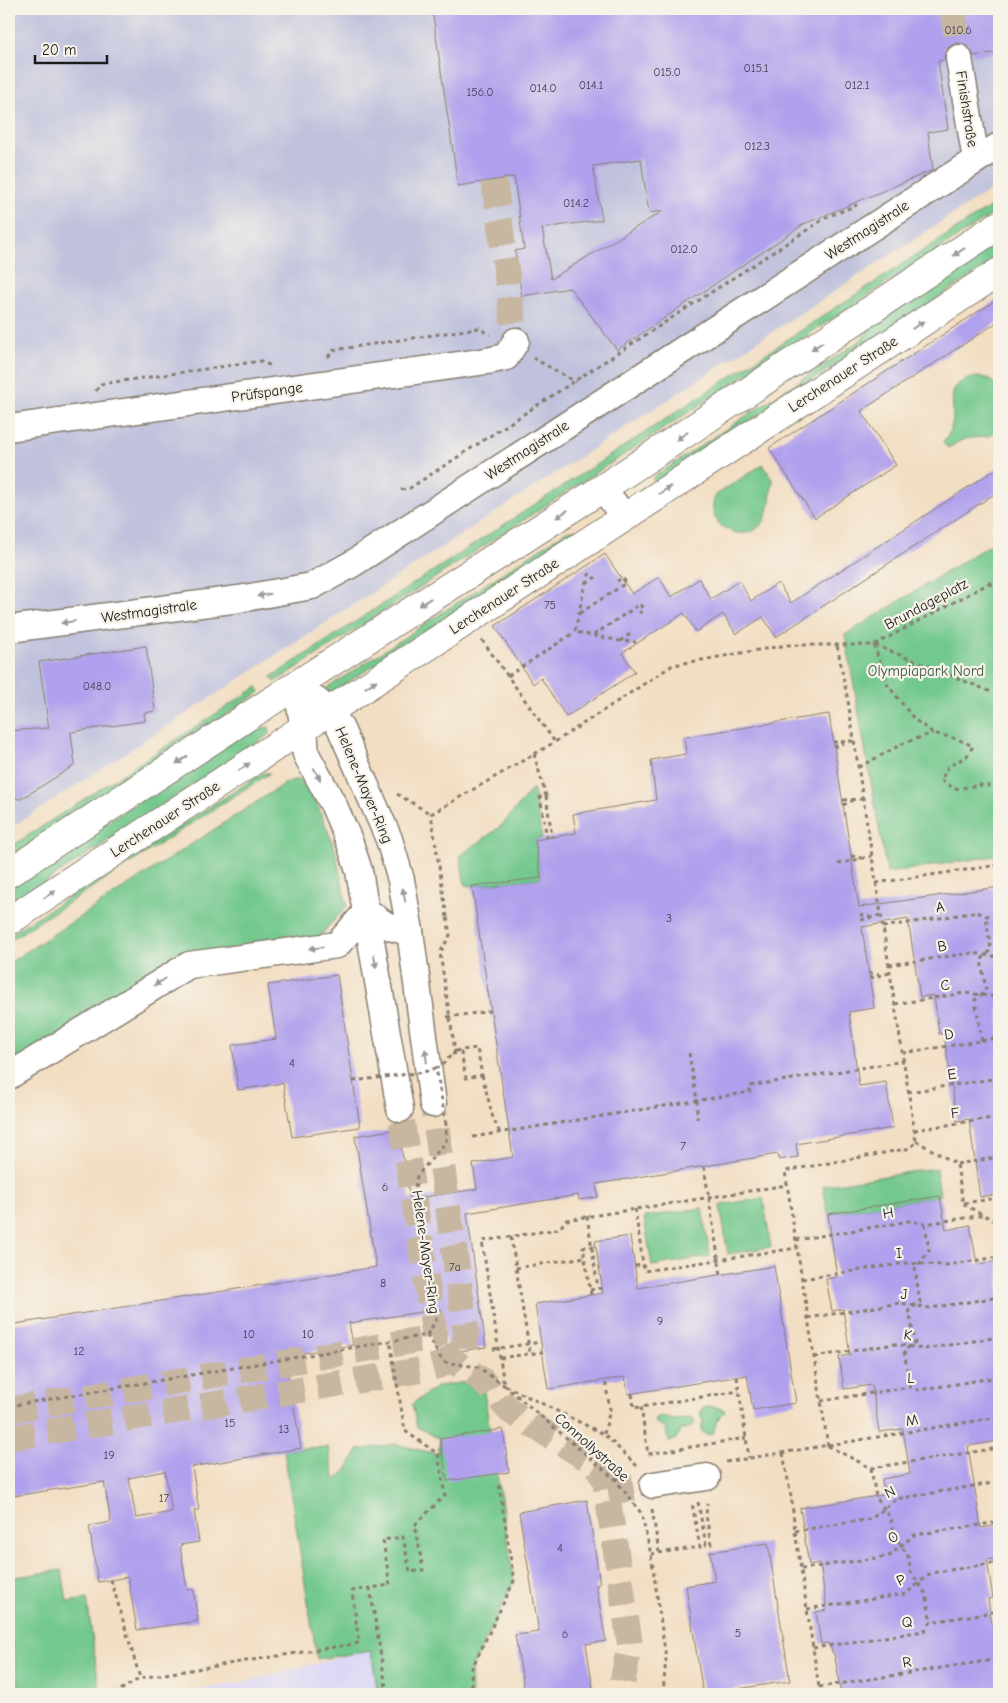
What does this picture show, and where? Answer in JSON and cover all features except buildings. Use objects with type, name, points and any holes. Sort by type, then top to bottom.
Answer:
[{"type":"main road","points":[[9,873],[296,685],[604,488],[999,225]]},
{"type":"main road","name":"Lerchenauer Straße","points":[[9,921],[999,272]]},
{"type":"street","name":"Finishstraße","points":[[959,58],[976,160]]},
{"type":"street","name":"Westmagistrale","points":[[9,630],[239,599],[312,586],[352,564],[999,146]]},
{"type":"street","name":"Prüfspange","points":[[9,428],[487,361],[506,356],[516,341]]},
{"type":"street","points":[[604,488],[624,517]]},
{"type":"street","points":[[296,685],[304,728],[306,754],[334,806],[350,843],[359,871],[400,1109]]},
{"type":"street","name":"Helene-Mayer-Ring","points":[[296,685],[330,711],[340,727],[389,838],[401,880],[422,1020],[439,1114]]},
{"type":"street","points":[[367,911],[385,926],[398,930],[410,930]]},
{"type":"street","points":[[9,1076],[189,964],[337,945],[367,911]]},
{"type":"street","points":[[645,1483],[705,1483]]},
{"type":"path","points":[[401,490],[410,488],[426,478],[827,217],[862,203]]},
{"type":"path","points":[[325,362],[334,350],[479,328]]},
{"type":"path","points":[[94,395],[100,384],[261,361],[277,370]]},
{"type":"path","points":[[508,676],[575,632],[585,584],[591,570]]},
{"type":"path","points":[[585,584],[596,577]]},
{"type":"path","points":[[579,613],[626,583],[623,578],[618,581]]},
{"type":"path","name":"Brundageplatz","points":[[874,645],[999,578]]},
{"type":"path","name":"Brundageplatz","points":[[988,584],[999,587]]},
{"type":"path","points":[[593,636],[640,604],[643,610],[639,613]]},
{"type":"path","points":[[575,632],[620,641],[636,642]]},
{"type":"path","points":[[478,634],[554,742]]},
{"type":"path","points":[[620,641],[630,634]]},
{"type":"path","name":"Brundageplatz","points":[[431,814],[554,742],[673,665],[787,645],[874,645],[999,695]]},
{"type":"path","points":[[837,645],[855,741],[916,1141],[911,1148],[785,1171],[828,1446],[871,1468],[999,1448]]},
{"type":"path","name":"Brundageplatz","points":[[874,645],[887,684],[915,720],[933,733]]},
{"type":"path","points":[[858,767],[904,743],[933,733],[957,739],[973,746],[968,756],[948,767],[941,780],[955,789],[980,785],[999,787]]},
{"type":"path","points":[[834,747],[855,741]]},
{"type":"path","points":[[833,742],[844,743]]},
{"type":"path","points":[[534,754],[546,796],[552,837]]},
{"type":"path","points":[[396,793],[431,814],[450,934],[440,953],[455,1051]]},
{"type":"path","points":[[546,796],[540,798],[546,838]]},
{"type":"path","points":[[843,805],[863,799]]},
{"type":"path","points":[[843,800],[853,801]]},
{"type":"path","points":[[851,856],[862,858]]},
{"type":"path","points":[[838,864],[872,856]]},
{"type":"path","points":[[876,883],[999,864]]},
{"type":"path","name":"A","points":[[883,927],[977,912],[986,916],[999,914]]},
{"type":"path","points":[[860,915],[881,915]]},
{"type":"path","points":[[861,920],[871,916]]},
{"type":"path","points":[[982,1041],[975,1000],[986,991],[981,960],[991,950],[986,916]]},
{"type":"path","name":"B","points":[[889,965],[972,953],[999,957]]},
{"type":"path","points":[[869,973],[880,975]]},
{"type":"path","points":[[870,978],[890,973]]},
{"type":"path","name":"C","points":[[895,1004],[965,993],[999,997]]},
{"type":"path","points":[[422,1020],[490,1011]]},
{"type":"path","name":"D","points":[[902,1053],[999,1038]]},
{"type":"path","points":[[353,1081],[424,1072],[441,1066],[455,1051],[477,1048],[493,1118],[500,1133]]},
{"type":"path","points":[[461,1053],[466,1078],[482,1074]]},
{"type":"path","points":[[689,1053],[697,1120]]},
{"type":"path","points":[[473,1137],[750,1092],[749,1086],[904,1061]]},
{"type":"path","name":"Helene-Mayer-Ring","points":[[9,1406],[427,1335],[436,1320],[415,1188],[417,1176],[446,1142],[439,1114],[436,1068]]},
{"type":"path","name":"E","points":[[908,1092],[999,1078]]},
{"type":"path","name":"F","points":[[914,1130],[999,1117]]},
{"type":"path","points":[[916,1141],[957,1164],[999,1157]]},
{"type":"path","points":[[957,1164],[963,1204]]},
{"type":"path","points":[[704,1167],[721,1275]]},
{"type":"path","points":[[659,1552],[645,1483],[604,1434],[504,1385],[482,1241],[559,1229],[566,1220],[587,1216],[787,1185]]},
{"type":"path","points":[[963,1204],[999,1198]]},
{"type":"path","points":[[963,1204],[999,1223]]},
{"type":"path","points":[[635,1209],[644,1271],[797,1248]]},
{"type":"path","name":"H","points":[[796,1240],[910,1221],[925,1224],[984,1215]]},
{"type":"path","points":[[587,1216],[600,1288],[590,1290]]},
{"type":"path","points":[[910,1387],[904,1351],[915,1342],[909,1310],[920,1302],[914,1269],[929,1251],[925,1224]]},
{"type":"path","points":[[511,1237],[530,1354]]},
{"type":"path","points":[[591,1295],[584,1248],[595,1246]]},
{"type":"path","points":[[516,1268],[585,1257]]},
{"type":"path","name":"I","points":[[802,1279],[905,1263],[946,1265],[999,1257]]},
{"type":"path","points":[[635,1266],[643,1264]]},
{"type":"path","name":"J","points":[[808,1318],[900,1303],[930,1308],[999,1297]]},
{"type":"path","name":"Connollystraße","points":[[427,1335],[444,1362],[478,1367],[504,1385],[615,1479],[641,1513],[651,1554],[666,1658],[662,1694]]},
{"type":"path","name":"K","points":[[814,1357],[895,1344],[924,1349],[999,1337]]},
{"type":"path","points":[[114,1694],[140,1678],[359,1643],[352,1591],[390,1584],[383,1540],[403,1537],[410,1572],[423,1570],[415,1525],[445,1495],[438,1454],[405,1431],[390,1341]]},
{"type":"path","points":[[492,1349],[541,1342]]},
{"type":"path","points":[[500,1358],[542,1352]]},
{"type":"path","points":[[737,1377],[749,1458]]},
{"type":"path","name":"L","points":[[821,1401],[910,1387],[919,1390],[999,1377]]},
{"type":"path","points":[[604,1434],[610,1410],[605,1380]]},
{"type":"path","points":[[632,1394],[634,1408],[739,1392]]},
{"type":"path","points":[[641,1407],[648,1454],[746,1438]]},
{"type":"path","name":"M","points":[[705,1483],[749,1458],[999,1417]]},
{"type":"path","points":[[783,1453],[820,1694]]},
{"type":"path","points":[[871,1468],[876,1497],[891,1519],[894,1535],[908,1556],[911,1572],[926,1594],[931,1622]]},
{"type":"path","points":[[615,1479],[645,1483]]},
{"type":"path","name":"N","points":[[795,1531],[871,1519],[896,1499],[999,1482]]},
{"type":"path","points":[[705,1483],[706,1545],[712,1544],[706,1515]]},
{"type":"path","points":[[651,1554],[700,1547],[705,1483]]},
{"type":"path","points":[[472,1694],[471,1670],[514,1581],[499,1485]]},
{"type":"path","name":"O","points":[[801,1569],[888,1556],[914,1535],[999,1522]]},
{"type":"path","name":"P","points":[[807,1609],[906,1594],[931,1573],[999,1562]]},
{"type":"path","points":[[111,1580],[140,1678]]},
{"type":"path","points":[[370,1588],[387,1694]]},
{"type":"path","name":"Q","points":[[813,1648],[924,1631],[931,1622],[999,1611]]},
{"type":"path","name":"R","points":[[819,1687],[999,1659]]},
{"type":"shaded area","points":[[9,9],[999,9],[999,184],[9,829]]},
{"type":"shaded area","points":[[371,1651],[378,1694],[173,1694],[241,1683],[348,1655]]},
{"type":"green space","points":[[999,201],[999,210],[275,682],[271,677]]},
{"type":"green space","points":[[999,237],[999,258],[655,483],[652,478],[860,341],[883,311]]},
{"type":"green space","points":[[976,377],[987,378],[999,387],[999,429],[990,436],[964,439],[948,448],[943,443],[950,432],[953,419],[954,390],[965,380]]},
{"type":"green space","points":[[763,464],[773,481],[765,519],[758,528],[748,532],[738,533],[720,525],[715,516],[713,506],[716,495]]},
{"type":"green space","points":[[581,529],[330,694],[327,688],[567,531]]},
{"type":"green space","name":"Olympiapark Nord","points":[[999,539],[999,855],[887,873],[845,635]]},
{"type":"green space","points":[[257,687],[260,692],[9,858],[9,848]]},
{"type":"green space","points":[[269,727],[270,734],[9,906],[9,886],[245,732]]},
{"type":"green space","points":[[263,773],[270,773],[9,941],[9,935]]},
{"type":"green space","points":[[293,780],[304,783],[310,790],[322,816],[334,846],[347,906],[319,937],[222,952],[9,1074],[9,963],[284,784]]},
{"type":"green space","points":[[533,788],[542,838],[535,840],[541,878],[472,886],[465,885],[460,856],[501,826]]},
{"type":"green space","points":[[936,1168],[940,1196],[828,1214],[823,1186]]},
{"type":"green space","points":[[763,1198],[771,1247],[728,1254],[720,1205]]},
{"type":"green space","points":[[702,1208],[710,1256],[652,1266],[644,1217]]},
{"type":"green space","points":[[482,1380],[514,1581],[471,1670],[472,1694],[378,1694],[371,1651],[317,1659],[284,1451],[328,1447],[335,1481],[347,1470],[358,1450],[394,1444],[438,1454],[440,1439],[417,1427],[412,1404],[438,1386]]},
{"type":"green space","points":[[710,1406],[723,1409],[725,1412],[717,1420],[713,1434],[706,1435],[701,1431],[703,1421],[700,1415],[702,1409]]},
{"type":"green space","points":[[661,1416],[673,1420],[692,1418],[695,1423],[691,1427],[681,1430],[676,1439],[670,1442],[666,1429],[655,1422],[654,1419]]},
{"type":"green space","points":[[62,1570],[67,1602],[87,1599],[100,1694],[20,1694],[9,1624],[9,1578]]},
{"type":"tunnel","points":[[953,9],[959,58]]},
{"type":"tunnel","points":[[494,181],[516,341]]},
{"type":"tunnel","points":[[9,1438],[427,1369],[448,1362],[455,1357],[465,1349],[466,1332],[433,1104]]},
{"type":"tunnel","points":[[9,1410],[435,1337],[400,1109]]},
{"type":"tunnel","points":[[443,1348],[452,1360],[482,1380],[510,1411],[586,1458],[598,1468],[605,1480],[630,1644],[620,1694]]},
{"type":"tunnel","points":[[608,1492],[653,1485]]}]
